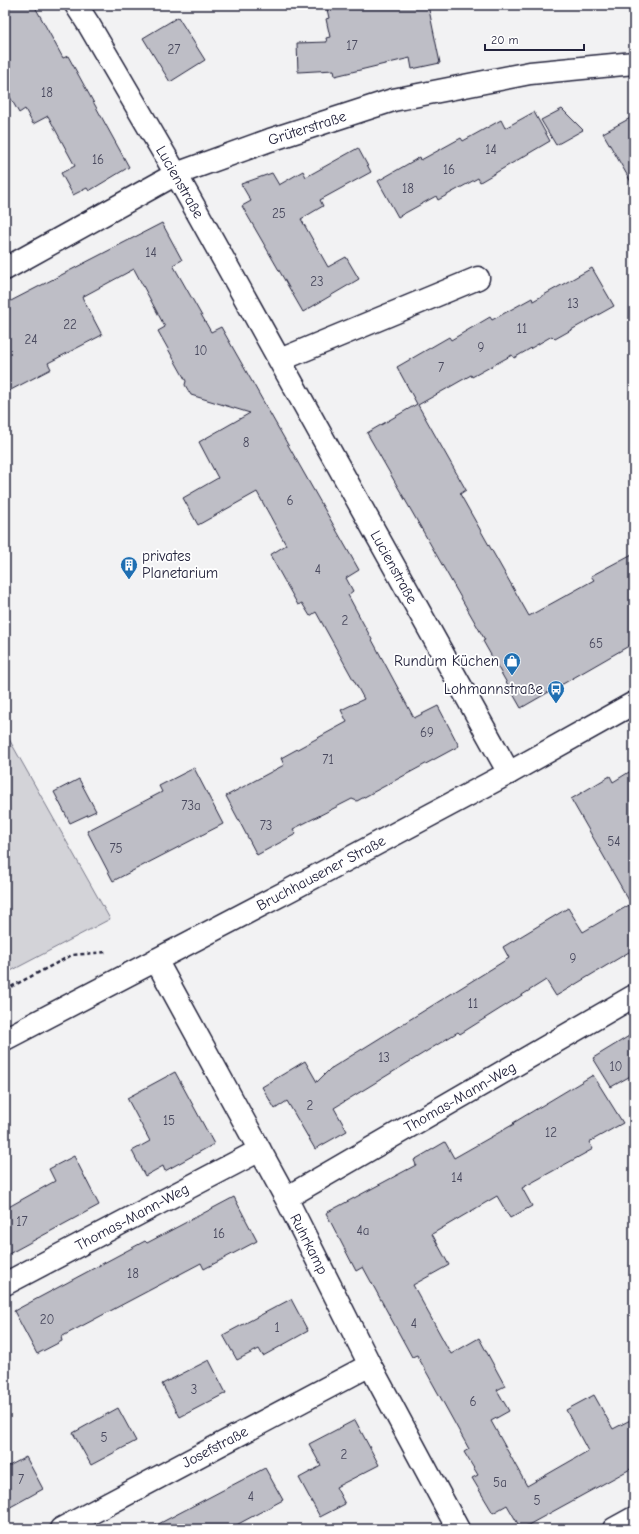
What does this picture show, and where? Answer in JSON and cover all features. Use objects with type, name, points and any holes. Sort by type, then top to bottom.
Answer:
[{"type":"street","name":"Lucienstraße","points":[[76,5],[176,174],[509,773]]},
{"type":"street","name":"Grüterstraße","points":[[5,269],[176,174],[270,140],[393,100],[530,73],[634,63]]},
{"type":"street","points":[[280,360],[478,278]]},
{"type":"street","name":"Bruchhausener Straße","points":[[5,1039],[509,773],[634,703]]},
{"type":"street","name":"Ruhrkamp","points":[[156,960],[286,1198],[370,1365],[458,1529]]},
{"type":"street","name":"Thomas-Mann-Weg","points":[[286,1198],[634,996]]},
{"type":"street","name":"Thomas-Mann-Weg","points":[[5,1284],[260,1150]]},
{"type":"street","name":"Josefstraße","points":[[61,1529],[370,1365]]},
{"type":"street","points":[[614,1529],[634,1518]]},
{"type":"path","points":[[5,990],[72,955],[113,952]]},
{"type":"shaded area","points":[[5,732],[110,919],[5,974]]},
{"type":"building","points":[[5,5],[34,5],[63,58],[68,56],[129,167],[89,191],[87,188],[73,195],[61,173],[75,166],[48,116],[33,124],[25,109],[19,113],[5,88]]},
{"type":"building","points":[[326,5],[428,5],[440,63],[412,69],[410,58],[335,76],[334,70],[298,72],[297,43],[327,42],[326,38],[330,37],[326,19],[329,18]]},
{"type":"building","points":[[178,17],[205,60],[170,82],[143,38]]},
{"type":"building","points":[[562,109],[583,130],[556,145],[541,120]]},
{"type":"building","points":[[534,112],[550,141],[480,182],[478,178],[438,200],[436,196],[398,217],[378,181],[420,157],[421,160],[461,138],[463,141],[501,120],[505,128]]},
{"type":"building","points":[[634,116],[634,187],[603,133]]},
{"type":"building","points":[[358,148],[371,172],[320,200],[323,206],[301,219],[328,267],[346,257],[359,279],[303,312],[242,206],[251,201],[241,184],[272,173],[279,185],[303,171],[306,177]]},
{"type":"building","points":[[162,223],[182,260],[173,265],[211,332],[221,327],[359,570],[346,578],[353,591],[348,595],[414,718],[438,706],[459,746],[357,801],[352,799],[293,829],[296,834],[257,855],[226,796],[284,765],[281,758],[347,722],[341,710],[364,699],[316,612],[310,616],[302,603],[298,605],[270,555],[286,545],[257,492],[198,525],[183,498],[218,478],[199,442],[250,413],[191,395],[185,385],[186,381],[158,331],[165,327],[134,269],[82,297],[102,335],[48,363],[51,369],[5,393],[5,304]]},
{"type":"building","points":[[592,268],[614,306],[555,339],[552,336],[514,358],[512,355],[472,377],[471,375],[418,405],[466,490],[460,494],[529,616],[594,580],[591,576],[634,553],[634,643],[521,708],[483,641],[485,640],[367,433],[417,404],[397,367],[449,337],[451,340],[490,317],[492,320],[532,298],[533,301]]},
{"type":"building","points":[[194,768],[223,824],[113,881],[87,831],[162,792],[159,786]]},
{"type":"building","points":[[634,769],[634,949],[556,996],[546,980],[460,1034],[458,1032],[334,1108],[347,1131],[315,1149],[287,1101],[275,1109],[262,1087],[305,1061],[317,1082],[330,1069],[509,958],[503,947],[568,908],[583,932],[631,904],[571,799],[610,776],[613,782]]},
{"type":"building","points":[[79,779],[96,811],[70,823],[54,792]]},
{"type":"building","points":[[634,1033],[634,1074],[611,1087],[593,1058]]},
{"type":"building","points":[[175,1072],[214,1144],[165,1171],[163,1166],[145,1176],[132,1151],[150,1141],[127,1098]]},
{"type":"building","points":[[593,1075],[623,1123],[589,1142],[593,1149],[522,1188],[532,1206],[510,1218],[497,1196],[432,1234],[449,1265],[413,1285],[451,1354],[479,1338],[505,1386],[497,1390],[509,1411],[491,1421],[527,1486],[588,1451],[566,1410],[594,1395],[613,1429],[634,1418],[634,1467],[521,1529],[507,1505],[493,1513],[472,1478],[478,1475],[464,1452],[469,1449],[417,1355],[412,1357],[363,1267],[356,1271],[326,1213],[416,1165],[414,1160],[445,1142],[454,1158],[514,1124],[513,1123]]},
{"type":"building","points":[[74,1156],[99,1205],[5,1256],[5,1209],[55,1181],[49,1169]]},
{"type":"building","points":[[234,1197],[257,1241],[204,1269],[201,1263],[61,1337],[62,1341],[37,1354],[14,1311],[145,1241],[147,1243]]},
{"type":"building","points":[[291,1299],[308,1331],[263,1356],[259,1349],[237,1360],[223,1335]]},
{"type":"building","points":[[209,1360],[226,1393],[180,1417],[162,1384]]},
{"type":"building","points":[[118,1408],[136,1441],[91,1465],[73,1433]]},
{"type":"building","points":[[355,1420],[379,1465],[336,1487],[345,1504],[320,1517],[299,1478],[321,1466],[309,1444]]},
{"type":"building","points":[[26,1457],[43,1489],[5,1510],[5,1468]]},
{"type":"building","points":[[265,1468],[283,1500],[229,1529],[149,1529]]},
{"type":"place","name":"privates Planetarium","points":[[129,580]]},
{"type":"place","name":"Rundum Küchen","points":[[512,676]]},
{"type":"place","name":"Lohmannstraße","points":[[556,704]]}]
